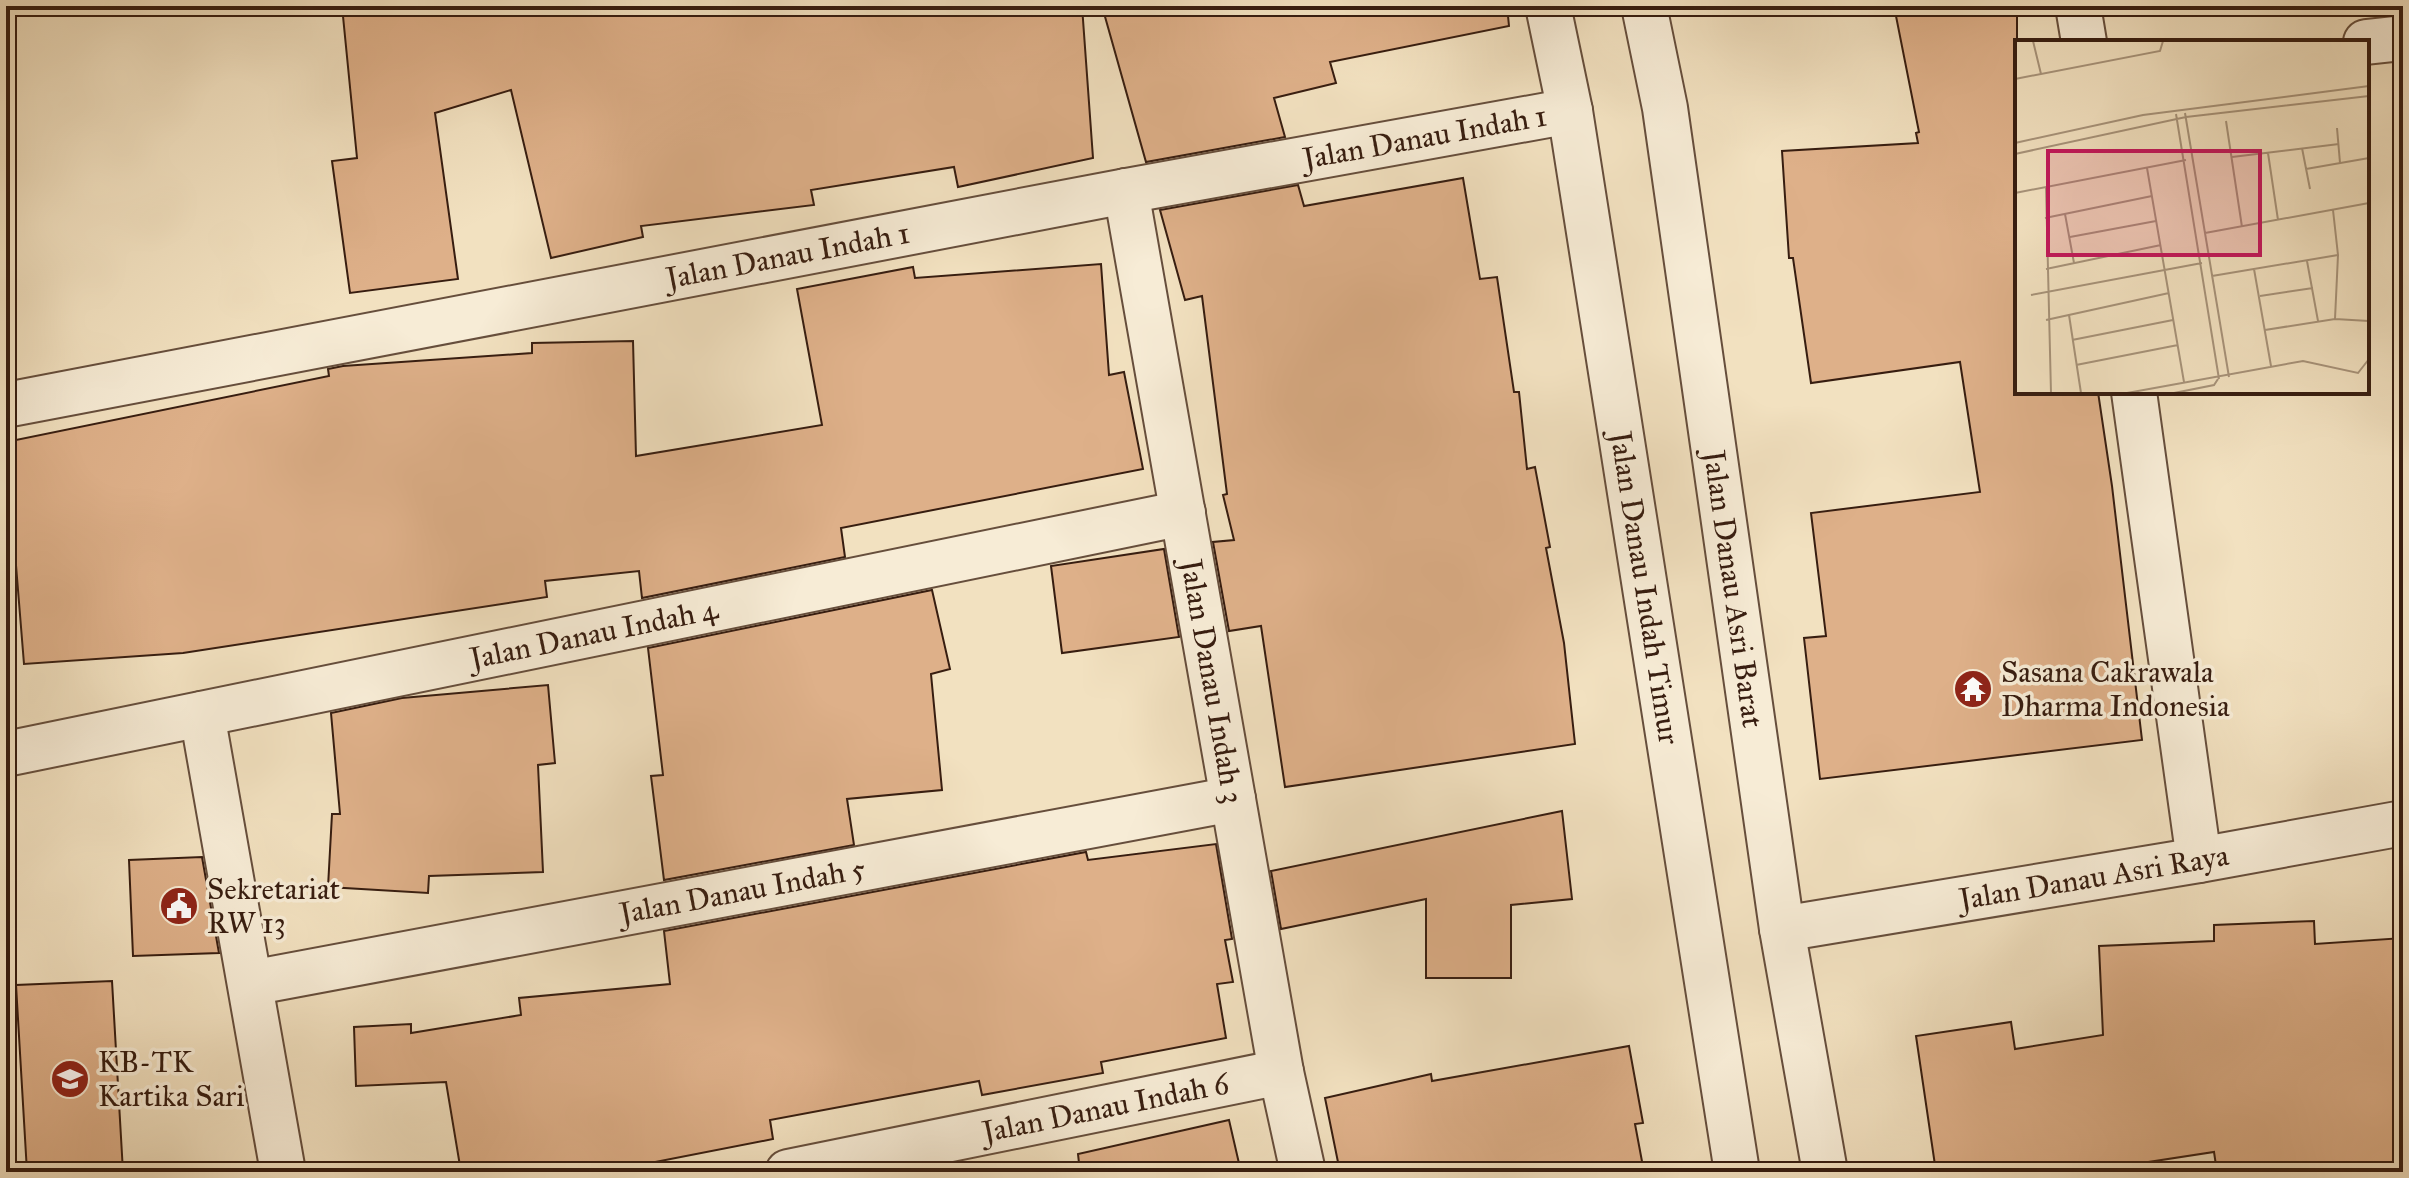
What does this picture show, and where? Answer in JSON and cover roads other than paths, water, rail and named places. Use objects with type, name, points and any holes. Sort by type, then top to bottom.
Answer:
[{"type":"street","name":"Jalan Danau Indah Timur","points":[[1548,6],[1570,111],[1737,1172]]},
{"type":"street","name":"Jalan Danau Asri Barat","points":[[1644,6],[1665,108],[1782,929],[1825,1172]]},
{"type":"street","points":[[2078,6],[2084,40]]},
{"type":"street","points":[[2369,42],[2403,38]]},
{"type":"street","name":"Jalan Danau Indah 1","points":[[6,405],[1126,191],[1570,111]]},
{"type":"street","name":"Jalan Danau Indah 3","points":[[1126,191],[1281,1072],[1303,1172]]},
{"type":"street","points":[[2134,394],[2199,860]]},
{"type":"street","name":"Jalan Danau Indah 4","points":[[6,754],[1183,513]]},
{"type":"street","points":[[202,714],[283,1172]]},
{"type":"street","name":"Jalan Danau Indah 5","points":[[251,983],[1233,799]]},
{"type":"street","name":"Jalan Danau Asri Raya","points":[[1782,929],[2403,823]]},
{"type":"street","name":"Jalan Danau Indah 6","points":[[788,1172],[1281,1072]]},
{"type":"place","name":"Sasana Cakrawala Dharma Indonesia","points":[[1973,689]]},
{"type":"place","name":"Sekretariat RW 13","points":[[179,906]]},
{"type":"place","name":"KB-TK Kartika Sari","points":[[70,1079]]}]
